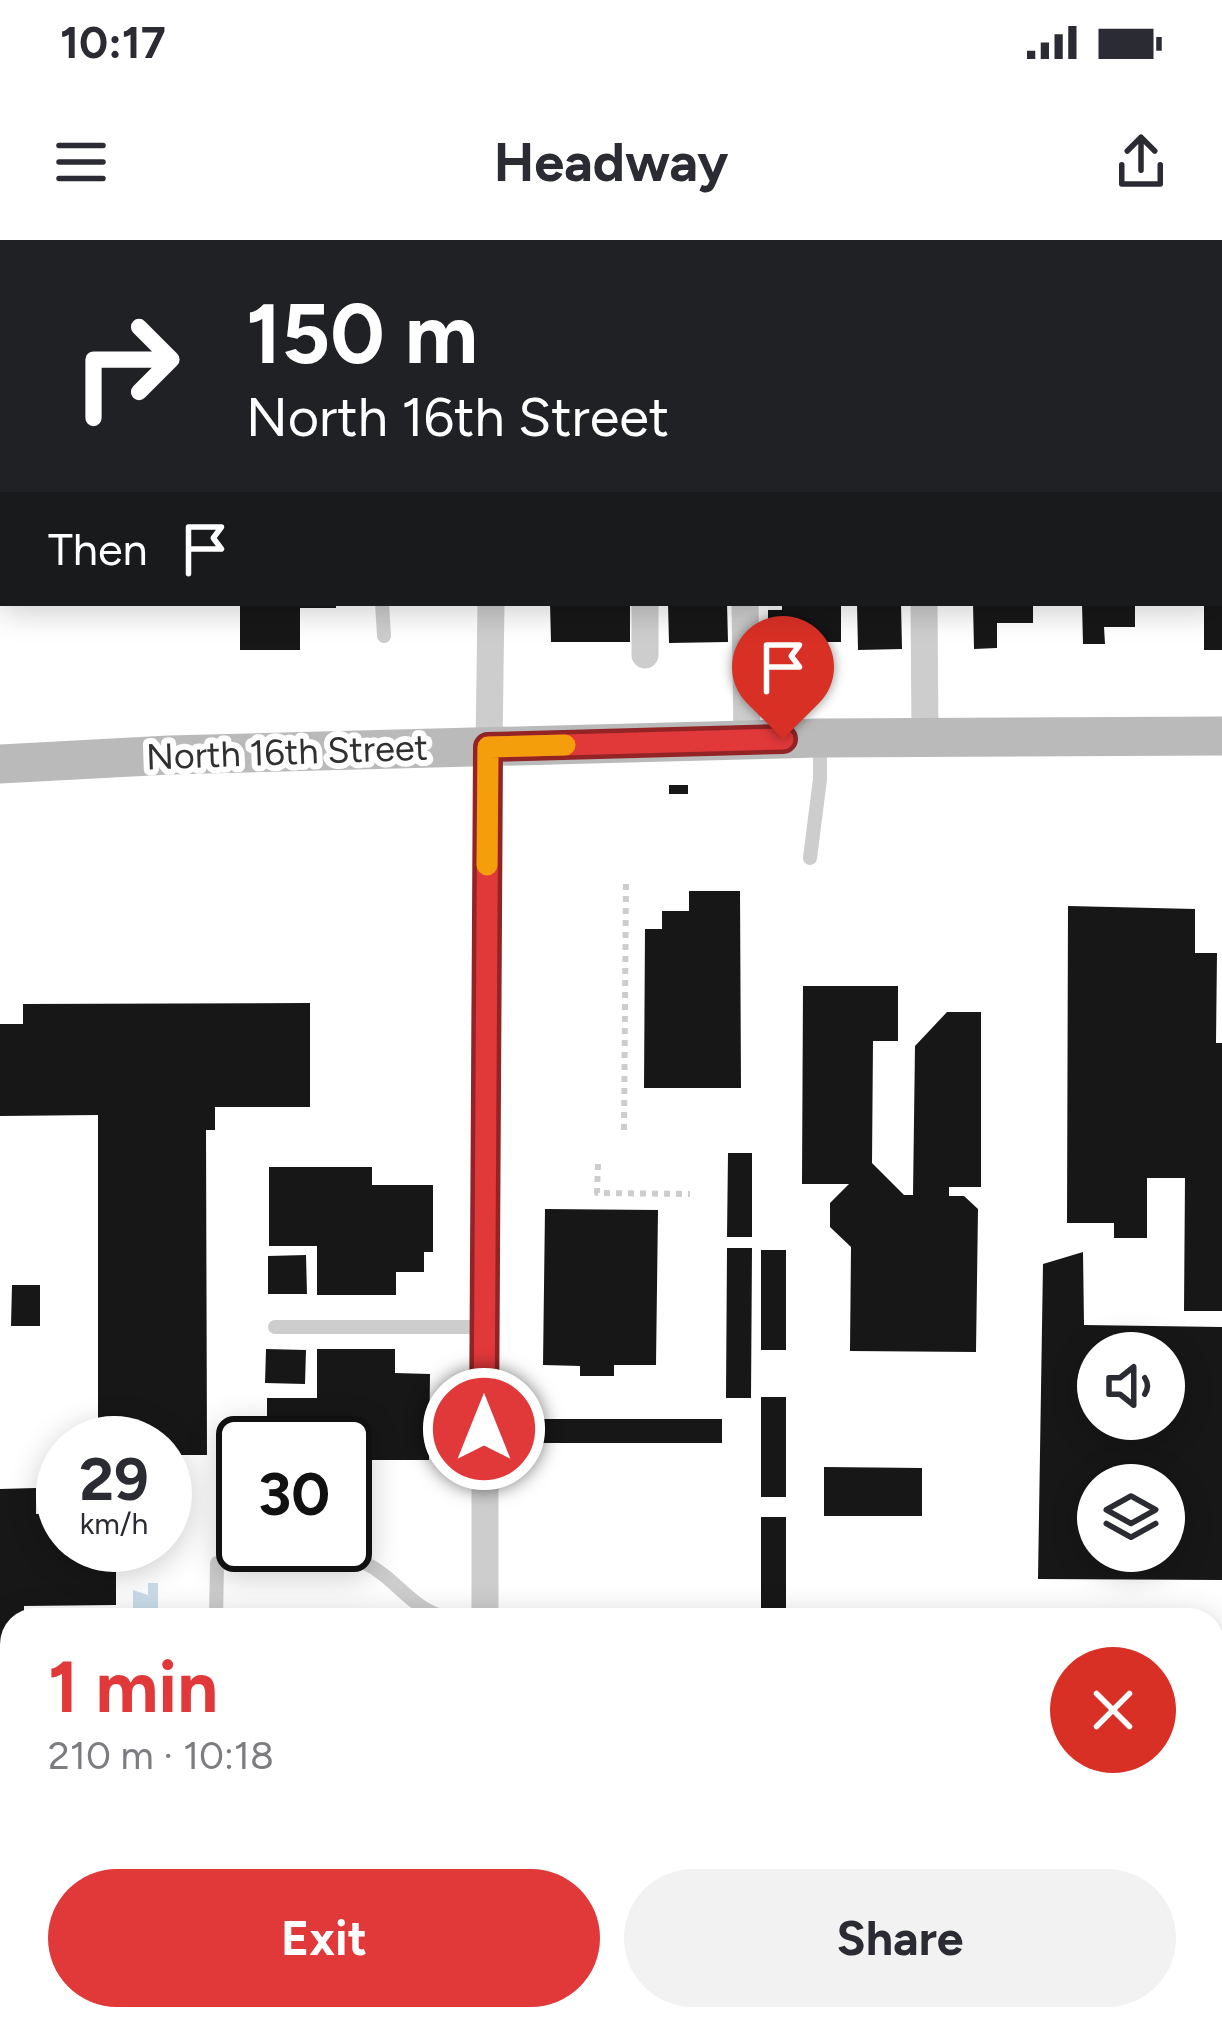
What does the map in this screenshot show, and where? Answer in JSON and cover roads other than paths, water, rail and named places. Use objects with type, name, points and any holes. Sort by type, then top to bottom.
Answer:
[{"type":"main road","name":"North 16th Street","points":[[0,764],[170,755],[820,738],[1222,736]]},
{"type":"street","points":[[484,1608],[491,606]]},
{"type":"street","points":[[645,606],[645,655]]},
{"type":"street","points":[[746,606],[747,740]]},
{"type":"street","points":[[924,606],[925,737]]},
{"type":"lane","points":[[382,606],[384,636]]},
{"type":"lane","points":[[810,858],[820,738]]},
{"type":"lane","points":[[275,1327],[484,1328]]},
{"type":"lane","points":[[216,1608],[217,1563],[363,1562],[385,1572],[409,1601],[424,1608]]},
{"type":"water","points":[[148,1583],[158,1583],[158,1608],[133,1608],[133,1590],[148,1595]]}]
